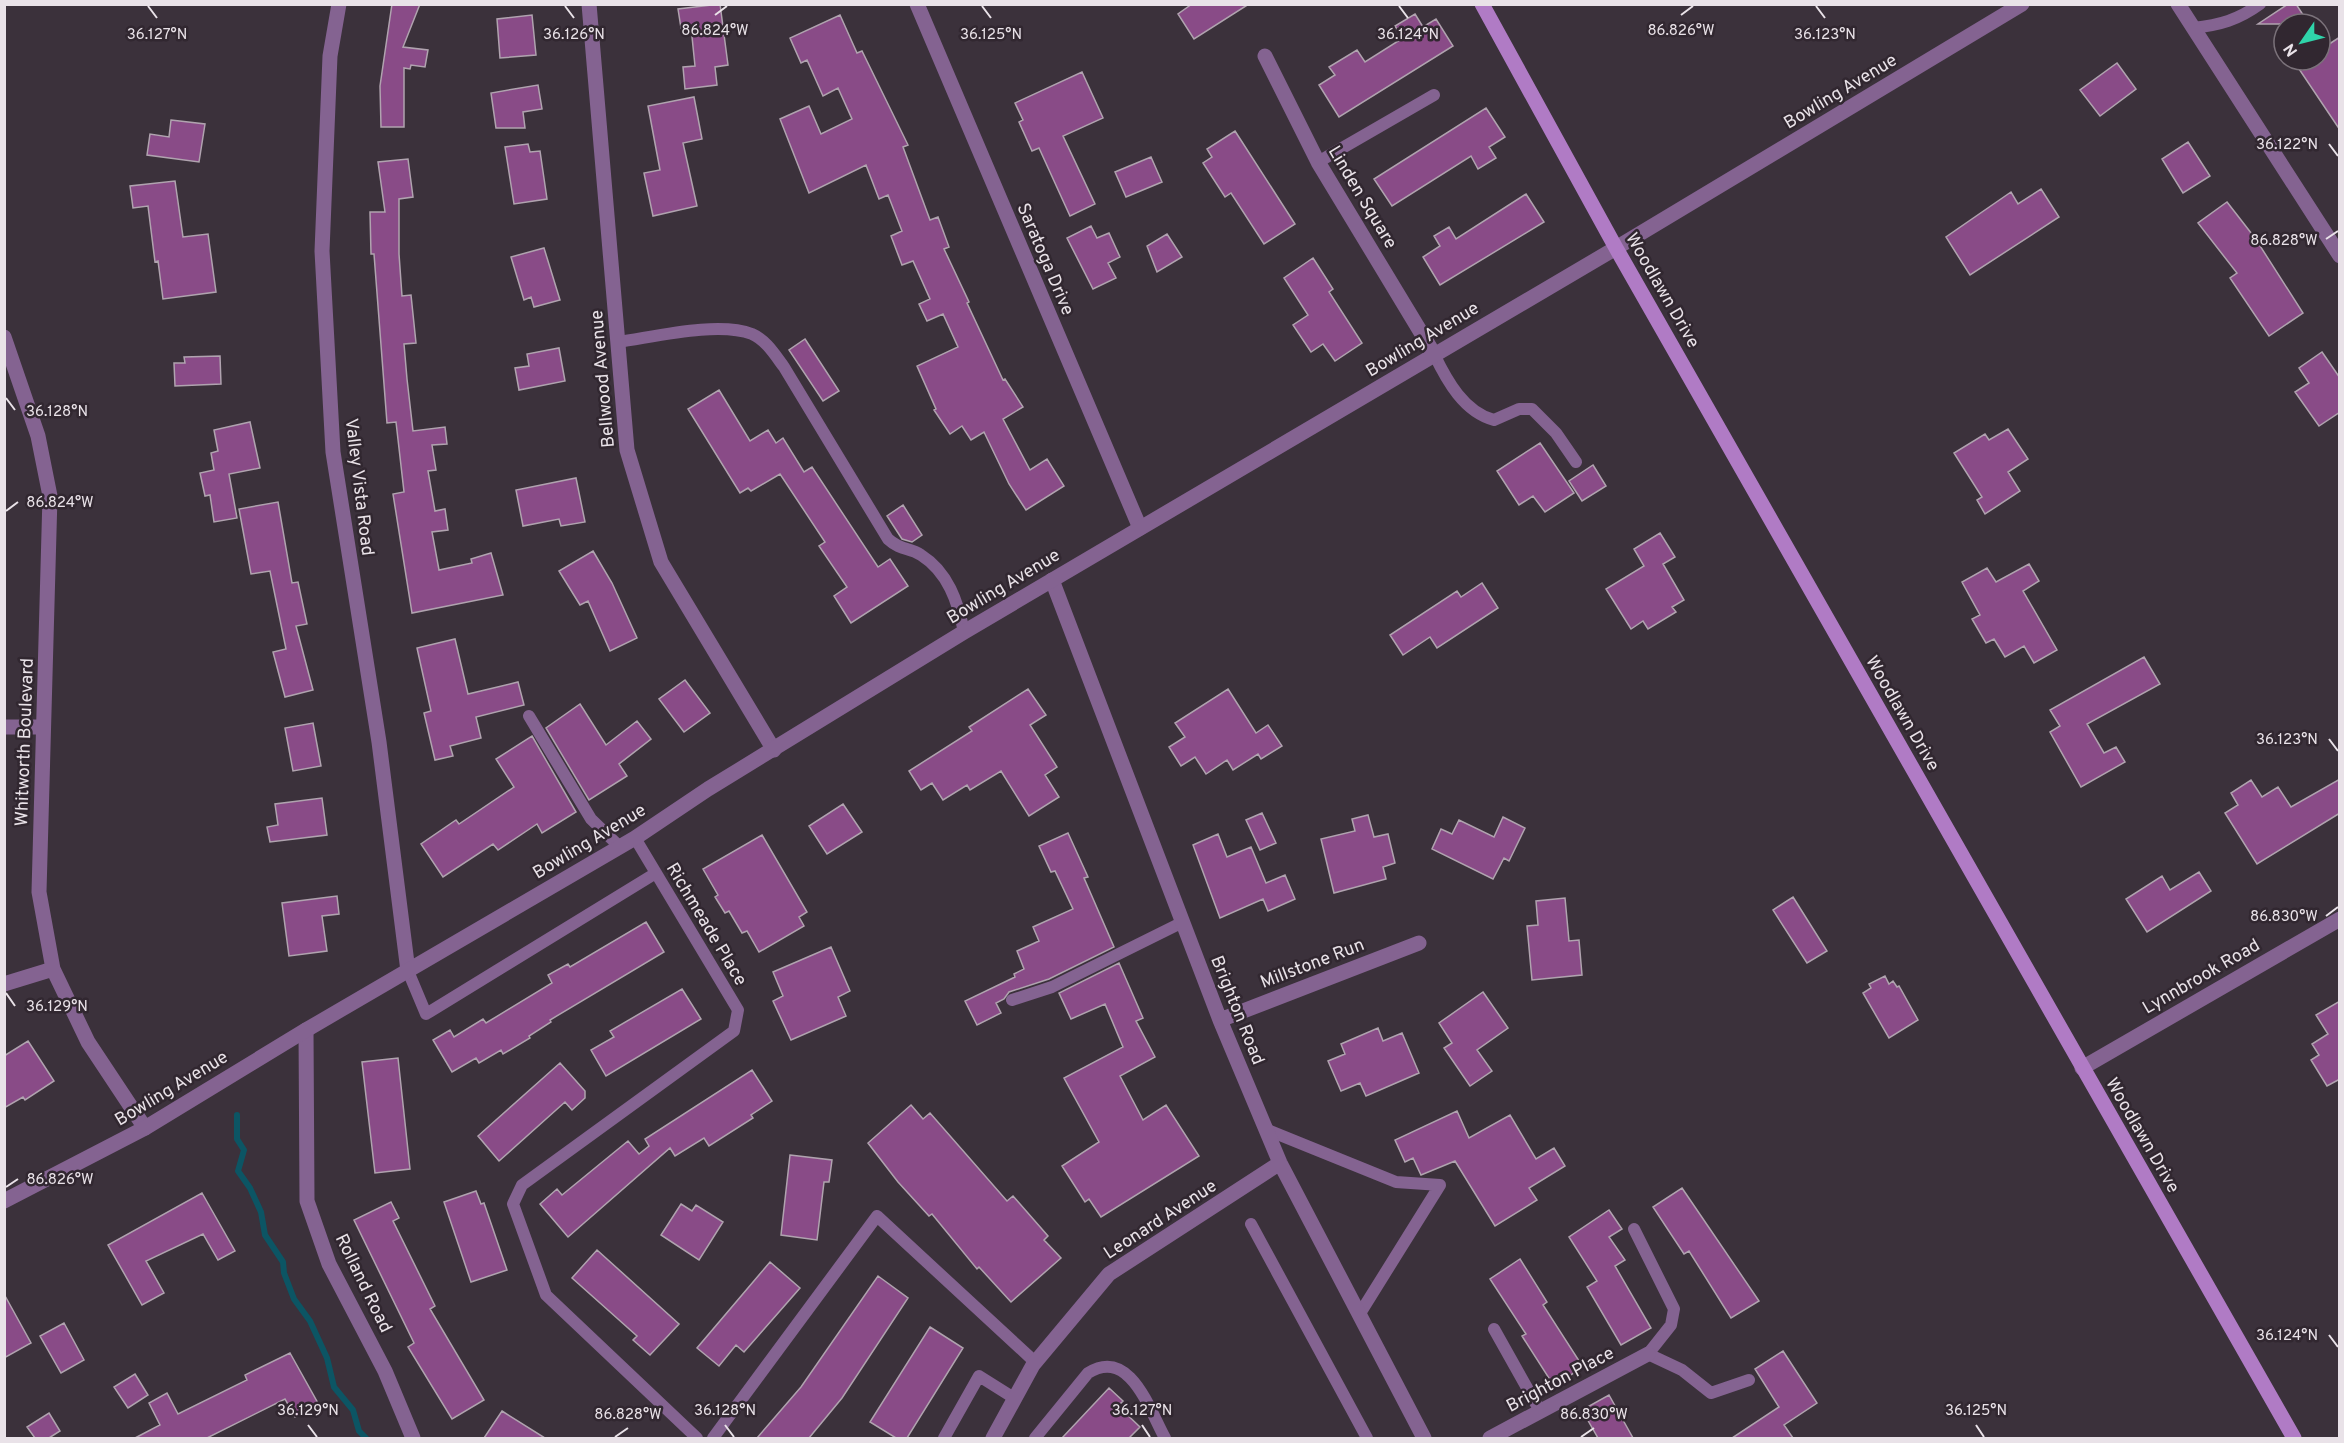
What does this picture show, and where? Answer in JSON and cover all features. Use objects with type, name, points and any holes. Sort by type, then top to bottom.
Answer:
[{"type":"main road","name":"Woodlawn Drive","points":[[1482,4],[1616,248],[2294,1438]]},
{"type":"street","name":"Valley Vista Road","points":[[339,4],[330,56],[322,251],[333,452],[378,742],[408,971]]},
{"type":"street","name":"Bellwood Avenue","points":[[590,4],[627,450],[662,562],[774,750]]},
{"type":"street","name":"Saratoga Drive","points":[[917,4],[1140,528]]},
{"type":"street","name":"Bowling Avenue","points":[[4,1201],[145,1128],[306,1030],[620,847],[708,789],[964,632],[1616,248],[2022,4]]},
{"type":"street","points":[[2178,4],[2340,256]]},
{"type":"street","name":"Linden Square","points":[[1265,56],[1318,162],[1434,354]]},
{"type":"street","name":"Whitworth Boulevard","points":[[4,337],[38,436],[50,496],[39,892],[53,969],[87,1042],[145,1128]]},
{"type":"street","name":"Brighton Road","points":[[1052,580],[1220,1020],[1280,1163],[1424,1438]]},
{"type":"street","points":[[4,727],[44,727]]},
{"type":"street","name":"Lynnbrook Road","points":[[2082,1068],[2340,919]]},
{"type":"street","name":"Millstone Run","points":[[1220,1020],[1419,943]]},
{"type":"street","points":[[4,984],[53,969]]},
{"type":"street","name":"Rolland Road","points":[[306,1030],[307,1201],[329,1264],[385,1371],[413,1438]]},
{"type":"street","name":"Leonard Avenue","points":[[993,1438],[1035,1362],[1110,1274],[1280,1163]]},
{"type":"street","name":"Brighton Place","points":[[1490,1438],[1648,1354]]},
{"type":"lane","points":[[2193,28],[2223,25],[2241,17],[2260,4]]},
{"type":"lane","points":[[1318,162],[1434,95]]},
{"type":"lane","points":[[618,342],[694,330],[752,334],[766,344],[784,367],[888,539],[898,548],[919,553],[941,570],[954,596],[964,632]]},
{"type":"lane","points":[[1434,354],[1446,379],[1477,416],[1494,420],[1519,409],[1532,409],[1556,433],[1576,462]]},
{"type":"lane","points":[[529,716],[591,819],[620,847]]},
{"type":"lane","name":"Richmeade Place","points":[[635,838],[738,1010],[734,1031],[522,1185],[513,1204],[546,1295],[697,1438]]},
{"type":"lane","points":[[408,971],[426,1014],[656,873]]},
{"type":"lane","points":[[1012,1000],[1052,987],[1183,922]]},
{"type":"lane","points":[[1266,1129],[1396,1182],[1440,1185],[1359,1315]]},
{"type":"lane","points":[[713,1438],[877,1216],[1035,1362]]},
{"type":"lane","points":[[1251,1224],[1367,1438]]},
{"type":"lane","points":[[1634,1229],[1674,1309],[1671,1325],[1648,1354],[1682,1370],[1711,1393],[1749,1380]]},
{"type":"lane","points":[[1494,1329],[1540,1411]]},
{"type":"lane","points":[[1035,1438],[1088,1373],[1099,1366],[1118,1367],[1130,1375],[1165,1438]]},
{"type":"lane","points":[[944,1438],[979,1376],[1014,1398]]},
{"type":"building","points":[[392,4],[420,4],[403,47],[428,50],[425,67],[411,65],[410,69],[404,68],[404,127],[381,127],[380,86]]},
{"type":"building","points":[[720,4],[728,65],[715,67],[717,85],[685,89],[683,67],[695,66],[691,27],[681,28],[678,9]]},
{"type":"building","points":[[1192,4],[1249,4],[1194,39],[1178,14]]},
{"type":"building","points":[[2288,4],[2296,4],[2301,12],[2276,12]]},
{"type":"building","points":[[1415,14],[1423,27],[1436,19],[1453,46],[1339,117],[1319,85],[1335,75],[1329,67],[1357,50],[1365,62],[1403,38],[1395,26]]},
{"type":"building","points":[[532,15],[536,55],[500,58],[497,19]]},
{"type":"building","points":[[840,15],[857,53],[862,51],[908,145],[903,147],[930,220],[938,217],[949,247],[944,249],[969,302],[967,303],[1003,380],[1005,379],[1023,407],[1003,419],[1030,470],[1047,459],[1064,486],[1026,510],[1009,484],[984,432],[971,440],[962,426],[950,434],[934,410],[936,409],[917,366],[958,347],[943,314],[927,321],[919,304],[930,299],[913,261],[902,265],[891,236],[902,231],[888,195],[879,199],[866,165],[809,193],[780,119],[809,106],[821,134],[852,119],[838,88],[823,96],[807,60],[801,63],[790,38]]},
{"type":"building","points":[[2272,15],[2272,24],[2258,24]]},
{"type":"building","points":[[2340,37],[2340,130],[2301,72],[2332,72],[2332,42]]},
{"type":"building","points":[[2117,63],[2136,89],[2100,116],[2080,90]]},
{"type":"building","points":[[1082,72],[1103,118],[1063,136],[1095,204],[1070,216],[1039,148],[1032,151],[1019,122],[1023,120],[1015,103]]},
{"type":"building","points":[[538,85],[542,109],[523,112],[525,128],[496,128],[491,93]]},
{"type":"building","points":[[694,97],[702,139],[683,143],[697,206],[653,216],[644,173],[660,170],[648,106]]},
{"type":"building","points":[[1486,108],[1505,137],[1489,147],[1496,158],[1478,169],[1471,156],[1392,206],[1374,179]]},
{"type":"building","points":[[171,120],[205,124],[199,162],[147,155],[150,134],[169,137]]},
{"type":"building","points":[[1235,131],[1295,224],[1264,244],[1231,193],[1225,197],[1203,163],[1212,157],[1207,149]]},
{"type":"building","points":[[2188,142],[2210,176],[2183,193],[2162,159]]},
{"type":"building","points":[[528,144],[530,152],[540,151],[547,199],[514,204],[505,147]]},
{"type":"building","points":[[1151,157],[1162,182],[1126,197],[1115,172]]},
{"type":"building","points":[[408,159],[413,197],[399,199],[399,254],[402,296],[411,295],[416,343],[404,344],[413,431],[445,427],[447,444],[432,445],[436,470],[428,471],[435,511],[445,509],[448,530],[432,532],[439,570],[472,563],[471,559],[491,553],[503,595],[412,613],[393,494],[404,492],[396,422],[387,423],[374,254],[371,254],[370,212],[385,212],[378,162]]},
{"type":"building","points":[[175,181],[183,237],[208,234],[216,292],[163,299],[158,261],[155,262],[148,206],[133,208],[130,186]]},
{"type":"building","points":[[2041,189],[2059,217],[1970,275],[1946,237],[2011,192],[2018,204]]},
{"type":"building","points":[[1526,194],[1544,222],[1440,285],[1423,257],[1440,246],[1434,236],[1449,227],[1456,239]]},
{"type":"building","points":[[2227,202],[2255,238],[2303,313],[2269,336],[2230,278],[2237,273],[2198,223]]},
{"type":"building","points":[[1091,226],[1097,238],[1109,233],[1120,257],[1108,263],[1116,278],[1093,289],[1067,238]]},
{"type":"building","points":[[1167,234],[1182,257],[1157,272],[1147,246]]},
{"type":"building","points":[[544,248],[560,300],[534,307],[531,297],[524,300],[511,257]]},
{"type":"building","points":[[1313,258],[1333,289],[1329,292],[1362,343],[1335,361],[1323,344],[1311,352],[1293,325],[1308,315],[1284,278]]},
{"type":"building","points":[[805,339],[839,391],[823,401],[789,350]]},
{"type":"building","points":[[559,348],[565,381],[519,390],[515,368],[529,366],[527,354]]},
{"type":"building","points":[[2322,352],[2340,378],[2340,412],[2319,426],[2295,392],[2309,383],[2299,368]]},
{"type":"building","points":[[220,356],[221,384],[175,386],[174,363],[185,363],[184,357]]},
{"type":"building","points":[[719,390],[750,441],[768,430],[776,443],[783,438],[804,472],[812,467],[878,567],[890,559],[908,586],[851,623],[834,596],[847,587],[819,546],[825,542],[780,474],[751,491],[748,488],[740,493],[688,409]]},
{"type":"building","points":[[250,422],[260,468],[229,474],[237,518],[214,522],[210,495],[205,496],[200,473],[214,470],[211,453],[218,451],[214,430]]},
{"type":"building","points":[[2008,429],[2028,459],[2008,472],[2020,491],[1985,514],[1977,500],[1982,497],[1954,453],[1985,434],[1989,440]]},
{"type":"building","points":[[1540,443],[1574,493],[1545,512],[1533,496],[1519,505],[1497,471]]},
{"type":"building","points":[[1593,465],[1606,486],[1582,501],[1569,481]]},
{"type":"building","points":[[576,478],[585,522],[561,526],[559,519],[523,526],[516,490]]},
{"type":"building","points":[[278,502],[292,583],[298,582],[307,624],[296,626],[313,690],[285,697],[273,652],[286,649],[270,571],[251,574],[239,509]]},
{"type":"building","points":[[903,505],[922,535],[912,542],[902,539],[887,516]]},
{"type":"building","points":[[1660,533],[1675,557],[1663,564],[1684,600],[1672,607],[1676,612],[1648,629],[1643,621],[1631,629],[1606,589],[1644,566],[1634,549]]},
{"type":"building","points":[[593,551],[612,583],[637,638],[610,651],[588,601],[580,605],[559,571]]},
{"type":"building","points":[[2029,564],[2039,581],[2023,591],[2057,650],[2034,663],[2024,646],[2005,657],[1994,639],[1986,643],[1972,619],[1980,615],[1962,582],[1987,568],[1996,582]]},
{"type":"building","points":[[1482,583],[1498,608],[1437,648],[1430,637],[1403,655],[1390,635],[1457,591],[1461,597]]},
{"type":"building","points":[[455,639],[468,694],[518,682],[524,705],[476,717],[481,738],[450,746],[453,756],[435,760],[424,713],[431,711],[417,648]]},
{"type":"building","points":[[2144,657],[2160,684],[2087,724],[2104,753],[2116,747],[2125,762],[2081,787],[2050,732],[2060,726],[2050,710]]},
{"type":"building","points":[[685,680],[710,713],[684,732],[659,699]]},
{"type":"building","points":[[1028,689],[1046,715],[1030,725],[1057,767],[1045,775],[1059,797],[1029,816],[1001,771],[970,790],[967,785],[943,800],[932,783],[921,790],[909,771],[972,731],[969,727]]},
{"type":"building","points":[[1228,689],[1256,733],[1268,725],[1282,746],[1261,759],[1258,754],[1233,770],[1227,760],[1206,774],[1195,757],[1181,766],[1169,747],[1185,737],[1175,723]]},
{"type":"building","points":[[580,704],[606,745],[637,721],[651,739],[619,764],[627,776],[589,800],[546,728]]},
{"type":"building","points":[[313,723],[321,766],[293,771],[285,728]]},
{"type":"building","points":[[532,736],[576,812],[542,833],[537,824],[498,850],[493,844],[443,877],[421,844],[456,820],[459,824],[514,787],[496,759]]},
{"type":"building","points":[[2340,779],[2340,813],[2257,864],[2225,813],[2238,805],[2231,793],[2251,780],[2262,797],[2278,787],[2291,807]]},
{"type":"building","points":[[322,798],[327,835],[270,842],[267,827],[278,825],[275,804]]},
{"type":"building","points":[[843,804],[862,832],[827,854],[809,826]]},
{"type":"building","points":[[1262,813],[1276,843],[1260,850],[1246,820]]},
{"type":"building","points":[[1368,815],[1374,837],[1388,834],[1395,863],[1383,867],[1386,879],[1334,893],[1321,839],[1355,831],[1352,819]]},
{"type":"building","points":[[1503,817],[1525,828],[1509,861],[1504,858],[1493,879],[1432,849],[1441,829],[1452,834],[1459,820],[1494,837]]},
{"type":"building","points":[[1068,833],[1088,877],[1084,878],[1114,947],[1049,979],[1009,992],[1004,999],[996,1003],[1001,1013],[977,1025],[965,1001],[1015,977],[1014,974],[1024,969],[1017,951],[1039,941],[1033,927],[1073,909],[1055,871],[1051,872],[1039,846]]},
{"type":"building","points":[[1218,834],[1227,857],[1251,847],[1266,883],[1285,875],[1295,899],[1268,911],[1263,899],[1220,918],[1193,845]]},
{"type":"building","points":[[762,835],[807,912],[799,917],[804,926],[759,952],[747,931],[742,933],[729,911],[725,913],[703,869]]},
{"type":"building","points":[[2199,872],[2211,891],[2147,932],[2126,899],[2162,876],[2170,890]]},
{"type":"building","points":[[337,896],[339,914],[322,916],[327,951],[289,956],[282,903]]},
{"type":"building","points":[[1793,897],[1827,951],[1807,963],[1773,910]]},
{"type":"building","points":[[1565,898],[1569,941],[1579,940],[1582,975],[1532,980],[1527,926],[1538,925],[1536,901]]},
{"type":"building","points":[[646,922],[664,952],[550,1020],[551,1022],[529,1036],[530,1038],[503,1054],[501,1050],[479,1063],[476,1058],[452,1072],[433,1040],[450,1030],[454,1037],[483,1019],[486,1023],[552,983],[548,975],[568,964],[570,967]]},
{"type":"building","points":[[831,947],[850,991],[838,997],[846,1016],[791,1040],[773,1001],[783,996],[773,972]]},
{"type":"building","points":[[1119,963],[1143,1018],[1136,1021],[1155,1057],[1120,1076],[1143,1120],[1166,1105],[1199,1156],[1101,1217],[1089,1199],[1085,1202],[1062,1166],[1099,1142],[1064,1078],[1123,1047],[1105,1004],[1071,1019],[1059,993]]},
{"type":"building","points":[[1885,976],[1889,984],[1893,981],[1897,987],[1899,986],[1918,1020],[1889,1038],[1863,993],[1871,988],[1869,984]]},
{"type":"building","points":[[682,989],[701,1019],[606,1076],[591,1050],[614,1037],[610,1031]]},
{"type":"building","points":[[1483,992],[1508,1028],[1477,1050],[1492,1071],[1470,1086],[1444,1048],[1452,1043],[1439,1023]]},
{"type":"building","points":[[2340,1001],[2340,1079],[2327,1086],[2311,1060],[2319,1055],[2312,1044],[2328,1034],[2316,1015]]},
{"type":"building","points":[[1378,1028],[1383,1041],[1402,1033],[1419,1073],[1366,1096],[1360,1083],[1341,1091],[1328,1061],[1345,1054],[1341,1044]]},
{"type":"building","points":[[28,1041],[54,1081],[25,1100],[23,1097],[4,1108],[4,1056]]},
{"type":"building","points":[[398,1058],[410,1169],[375,1173],[362,1062]]},
{"type":"building","points":[[560,1063],[585,1091],[585,1098],[572,1110],[565,1102],[499,1161],[478,1136]]},
{"type":"building","points":[[752,1070],[772,1101],[751,1115],[753,1118],[709,1146],[704,1138],[675,1156],[670,1148],[568,1237],[540,1204],[557,1189],[562,1195],[628,1141],[639,1154],[649,1146],[645,1139]]},
{"type":"building","points":[[911,1105],[923,1119],[930,1113],[1007,1201],[1013,1196],[1048,1236],[1044,1240],[1061,1258],[1011,1302],[979,1267],[977,1269],[932,1214],[929,1216],[898,1182],[868,1143]]},
{"type":"building","points":[[1457,1111],[1469,1138],[1510,1115],[1536,1159],[1554,1148],[1565,1166],[1529,1188],[1537,1200],[1495,1226],[1455,1161],[1421,1175],[1413,1158],[1405,1162],[1395,1140]]},
{"type":"building","points":[[790,1155],[832,1160],[829,1182],[824,1182],[817,1240],[781,1235]]},
{"type":"building","points":[[1682,1188],[1759,1301],[1731,1318],[1689,1251],[1684,1254],[1653,1207]]},
{"type":"building","points":[[476,1191],[481,1204],[484,1203],[507,1270],[471,1282],[444,1202]]},
{"type":"building","points":[[202,1193],[235,1251],[218,1260],[203,1234],[146,1261],[164,1293],[142,1305],[108,1245]]},
{"type":"building","points":[[391,1202],[399,1218],[393,1221],[435,1306],[430,1309],[484,1400],[452,1419],[408,1347],[414,1343],[354,1220]]},
{"type":"building","points":[[681,1204],[692,1211],[696,1205],[723,1222],[699,1260],[661,1235]]},
{"type":"building","points":[[1609,1210],[1622,1229],[1609,1237],[1625,1260],[1615,1266],[1651,1328],[1621,1345],[1587,1287],[1597,1281],[1569,1237]]},
{"type":"building","points":[[597,1250],[679,1324],[650,1355],[633,1340],[637,1336],[572,1278]]},
{"type":"building","points":[[1520,1259],[1547,1302],[1543,1305],[1583,1367],[1554,1386],[1522,1336],[1526,1334],[1490,1279]]},
{"type":"building","points":[[770,1262],[800,1288],[744,1352],[736,1345],[719,1366],[697,1348]]},
{"type":"building","points":[[878,1276],[908,1298],[842,1398],[809,1438],[757,1438],[801,1387]]},
{"type":"building","points":[[4,1294],[31,1343],[4,1358]]},
{"type":"building","points":[[64,1323],[84,1360],[61,1373],[40,1336]]},
{"type":"building","points":[[930,1327],[963,1348],[907,1438],[896,1438],[870,1422]]},
{"type":"building","points":[[1783,1351],[1817,1403],[1784,1425],[1793,1438],[1732,1438],[1779,1407],[1755,1369]]},
{"type":"building","points":[[290,1353],[319,1405],[295,1417],[285,1399],[207,1438],[135,1438],[160,1425],[149,1403],[167,1393],[178,1414],[247,1380],[245,1375]]},
{"type":"building","points":[[135,1374],[148,1395],[128,1408],[114,1387]]},
{"type":"building","points":[[1109,1388],[1123,1401],[1118,1406],[1140,1427],[1129,1438],[1062,1438]]},
{"type":"building","points":[[1609,1395],[1633,1438],[1598,1438],[1582,1410]]},
{"type":"building","points":[[502,1411],[545,1438],[484,1438]]},
{"type":"building","points":[[49,1413],[60,1431],[49,1438],[35,1438],[27,1427]]},
{"type":"waterway","points":[[237,1115],[237,1139],[244,1150],[238,1171],[250,1188],[261,1212],[265,1235],[283,1262],[284,1273],[294,1299],[310,1321],[327,1358],[334,1387],[353,1410],[359,1431],[366,1438]]}]
